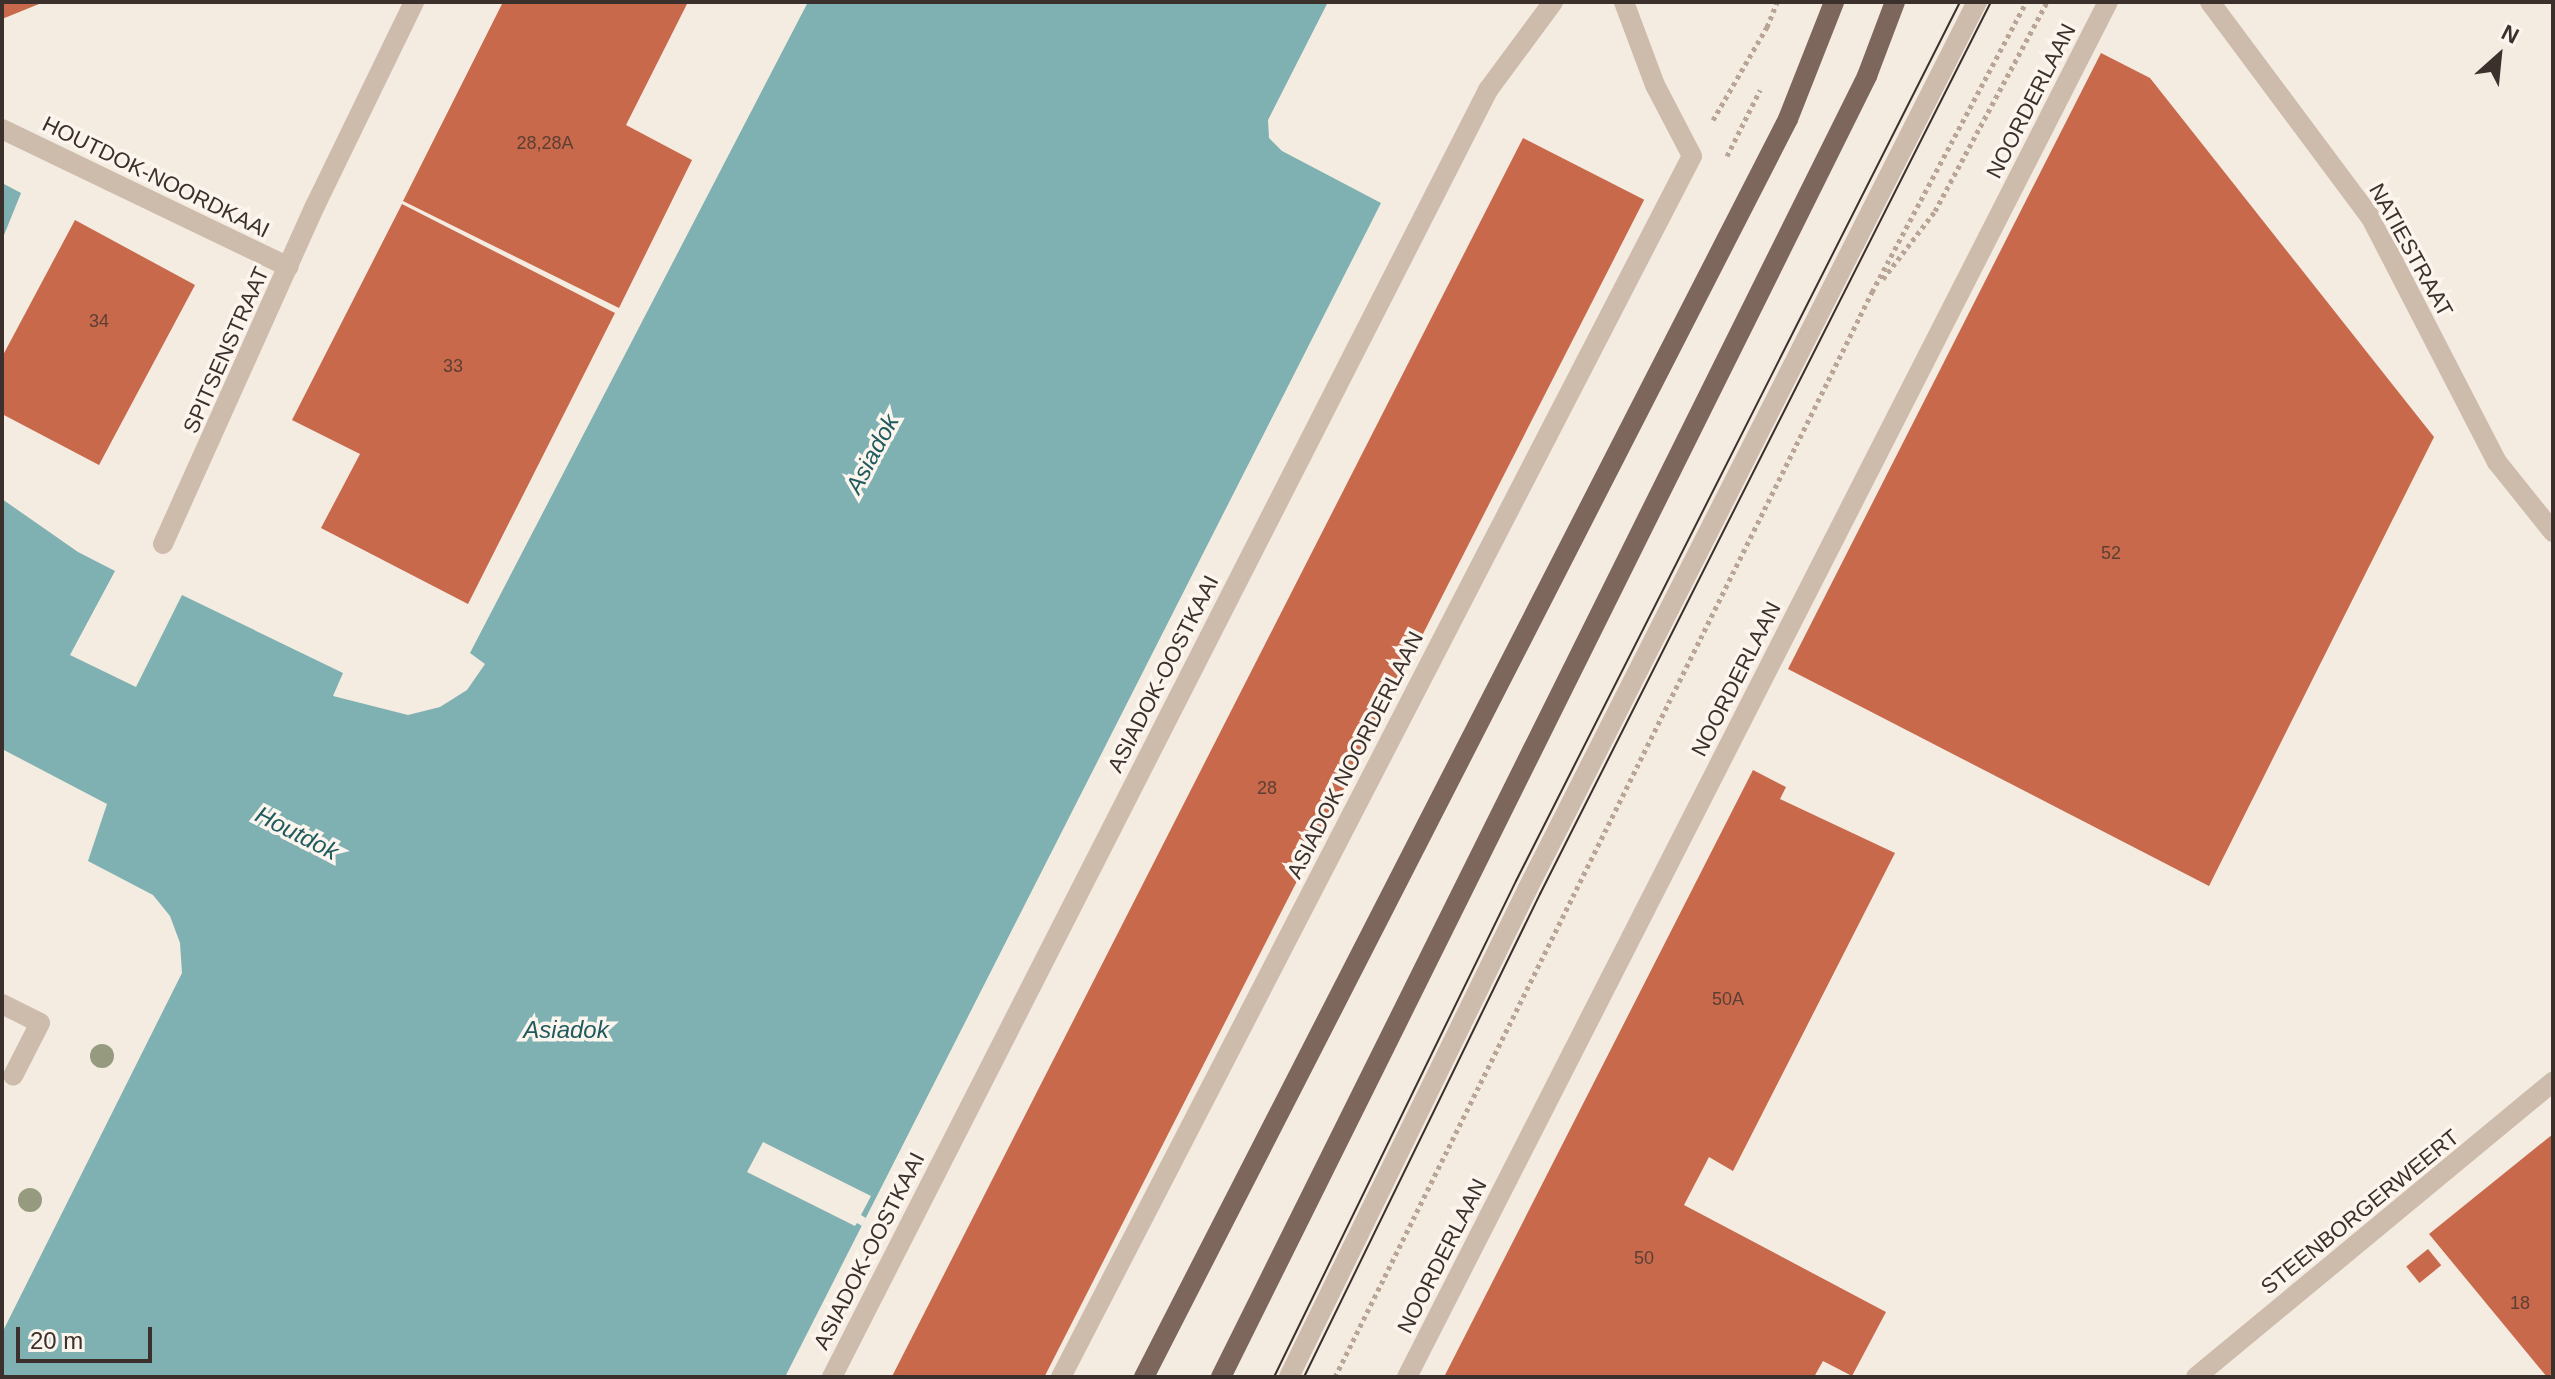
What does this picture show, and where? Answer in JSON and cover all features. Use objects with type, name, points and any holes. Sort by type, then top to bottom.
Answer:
[{"type":"main road","points":[[1144,1377],[1781,133],[1834,2]]},
{"type":"main road","points":[[1221,1377],[1867,76],[1895,2]]},
{"type":"street","name":"SPITSENSTRAAT","points":[[163,544],[315,206],[414,2]]},
{"type":"street","name":"ASIADOK-OOSTKAAI","points":[[832,1377],[1488,90],[1553,2]]},
{"type":"street","points":[[1624,2],[1655,85],[1692,156]]},
{"type":"street","points":[[1289,1377],[1528,888],[1977,2]]},
{"type":"street","name":"NOORDERLAAN","points":[[1407,1377],[2108,2]]},
{"type":"street","name":"NATIESTRAAT","points":[[2210,2],[2371,218],[2497,462],[2553,532]]},
{"type":"street","name":"HOUTDOK-NOORDKAAI","points":[[2,129],[289,267]]},
{"type":"street","name":"ASIADOK NOORDERLAAN","points":[[1061,1377],[1692,156]]},
{"type":"street","points":[[2,1004],[40,1023],[13,1076]]},
{"type":"street","name":"STEENBORGERWEERT","points":[[2196,1377],[2553,1082]]},
{"type":"path","points":[[1692,156],[1767,27],[1777,2]]},
{"type":"path","points":[[1335,1377],[1872,292],[2026,2]]},
{"type":"path","points":[[1872,292],[1935,211],[2047,2]]},
{"type":"water","name":"Asiadok","points":[[808,2],[1328,2],[1268,120],[1269,138],[1282,151],[1381,203],[785,1377],[2,1377],[2,1333],[182,973],[180,943],[170,916],[153,895],[88,861],[107,804],[2,749],[2,499],[78,552],[115,571],[70,655],[136,687],[182,595],[343,673],[333,696],[408,715],[440,707],[467,690],[485,664],[470,653]]},
{"type":"water","points":[[2,183],[21,193],[2,240]]},
{"type":"pier","points":[[763,1142],[871,1196],[861,1215],[866,1218],[862,1226],[857,1223],[855,1226],[747,1172]]},
{"type":"building","points":[[2,2],[44,2],[2,19]]},
{"type":"building","points":[[503,2],[688,2],[626,125],[692,160],[619,308],[403,201]]},
{"type":"building","points":[[2101,53],[2150,78],[2434,437],[2209,886],[1788,669]]},
{"type":"building","points":[[1523,138],[1644,200],[1044,1377],[892,1376]]},
{"type":"building","points":[[402,204],[615,313],[468,604],[321,528],[360,454],[292,420]]},
{"type":"building","points":[[75,220],[195,285],[99,465],[2,414],[2,357]]},
{"type":"building","points":[[1753,770],[1786,787],[1780,799],[1895,853],[1733,1171],[1709,1157],[1684,1205],[1886,1312],[1852,1376],[1823,1361],[1814,1377],[1444,1377]]},
{"type":"building","points":[[2553,1134],[2553,1373],[2547,1377],[2429,1234]]},
{"type":"building","points":[[2428,1249],[2441,1265],[2419,1283],[2406,1267]]},
{"type":"tram line","points":[[1274,1377],[1516,881],[1960,2]]},
{"type":"tram line","points":[[1304,1377],[1540,894],[1991,2]]},
{"type":"water label","name":"Houtdok","points":[[297,833]]}]
